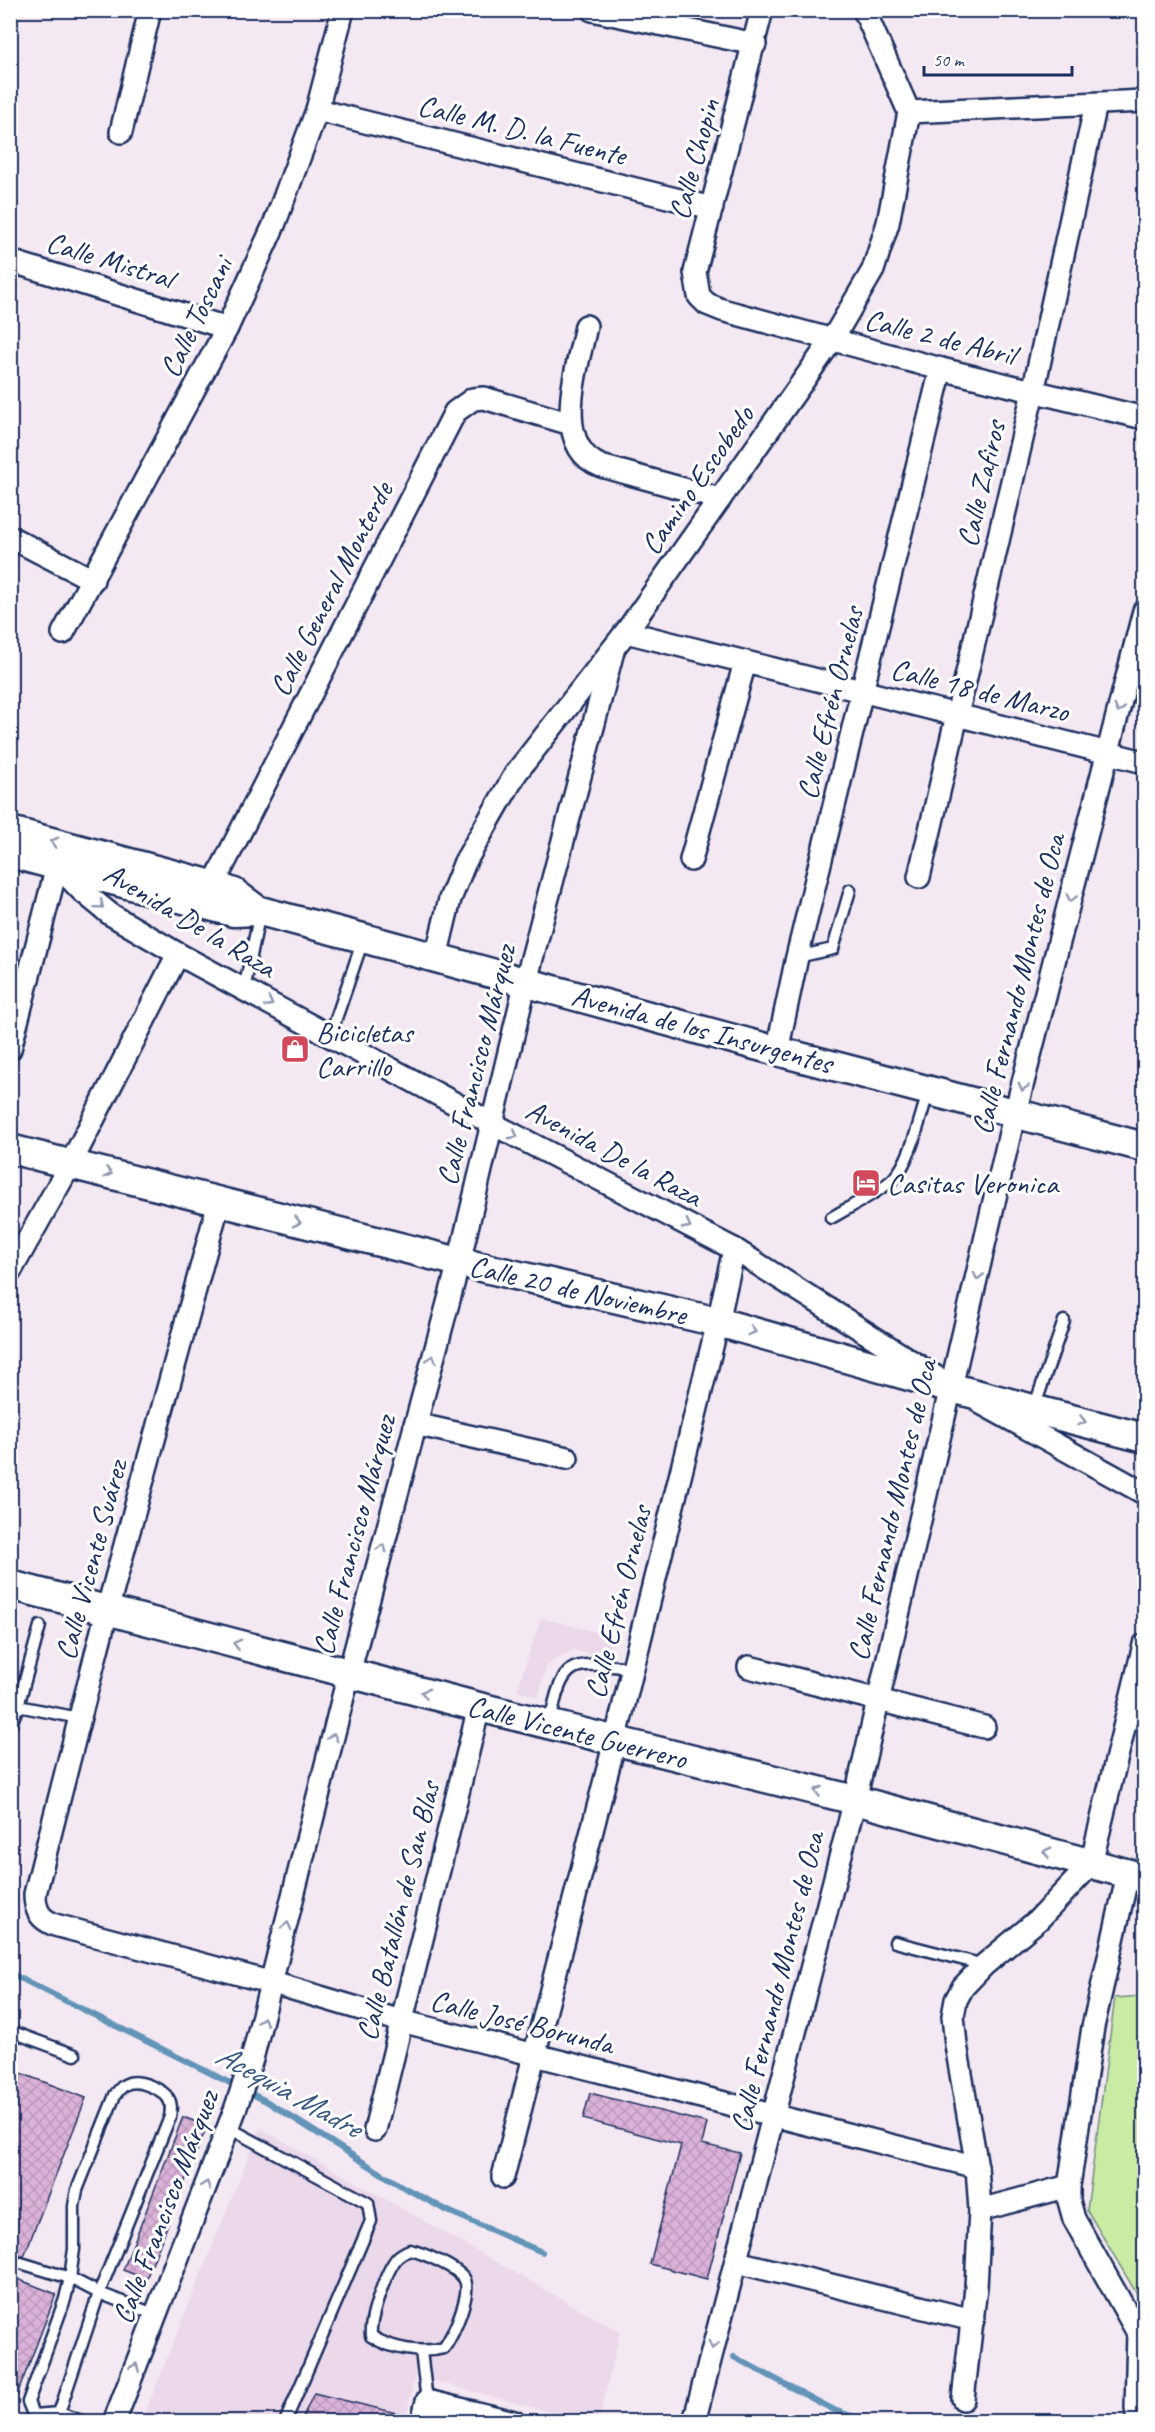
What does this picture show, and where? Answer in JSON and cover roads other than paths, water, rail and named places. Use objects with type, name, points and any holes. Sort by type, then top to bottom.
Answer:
[{"type":"main road","name":"Avenida De la Raza","points":[[10,831],[208,895]]},
{"type":"main road","name":"Avenida De la Raza","points":[[10,853],[57,866],[208,895]]},
{"type":"main road","name":"Avenida de los Insurgentes","points":[[208,895],[234,893],[260,911],[1144,1148]]},
{"type":"main road","name":"Calle 20 de Noviembre","points":[[10,1149],[459,1262],[718,1322],[952,1388],[1029,1418],[1144,1438]]},
{"type":"main road","name":"Calle Vicente Guerrero","points":[[10,1585],[615,1742],[855,1800],[1136,1876]]},
{"type":"street","points":[[122,132],[150,10]]},
{"type":"street","name":"Calle Toscani","points":[[63,633],[227,328],[274,225],[317,110],[343,10]]},
{"type":"street","points":[[592,10],[755,44]]},
{"type":"street","name":"Calle Chopin","points":[[722,310],[707,304],[699,296],[695,272],[762,10]]},
{"type":"street","points":[[864,10],[909,112],[1144,101]]},
{"type":"street","name":"Calle Zafiros","points":[[919,877],[1033,392],[1096,104]]},
{"type":"street","name":"Calle M. D. la Fuente","points":[[317,110],[712,208]]},
{"type":"street","name":"Camino Escobedo","points":[[436,957],[450,899],[465,862],[516,773],[613,651],[832,340],[873,270],[888,223],[909,112]]},
{"type":"street","name":"Calle Mistral","points":[[10,261],[227,328]]},
{"type":"street","name":"Calle 2 de Abril","points":[[722,310],[941,369],[1144,418]]},
{"type":"street","points":[[586,326],[572,392],[571,424],[577,445],[590,462],[720,499]]},
{"type":"street","name":"Calle Efrén Ornelas","points":[[777,1051],[797,957],[864,691],[941,369]]},
{"type":"street","name":"Calle General Monterde","points":[[208,895],[455,412],[473,399],[484,398],[571,424]]},
{"type":"street","points":[[10,537],[93,580]]},
{"type":"street","name":"Calle Fernando Montes de Oca","points":[[694,2421],[855,1800],[1016,1113],[1144,612]]},
{"type":"street","name":"Calle 18 de Marzo","points":[[626,632],[1144,762]]},
{"type":"street","name":"Calle Francisco Márquez","points":[[114,2421],[232,2119],[252,2059],[273,1983],[349,1673],[459,1262],[526,981],[613,651]]},
{"type":"street","points":[[691,860],[745,662]]},
{"type":"street","points":[[10,1049],[57,866]]},
{"type":"street","name":"Avenida De la Raza","points":[[57,866],[110,914],[177,954],[491,1123],[734,1249],[952,1388]]},
{"type":"street","points":[[10,1272],[71,1163],[177,954]]},
{"type":"street","name":"Calle Vicente Suárez","points":[[55,1925],[39,1915],[35,1906],[35,1894],[107,1611],[219,1202]]},
{"type":"street","name":"Calle Efrén Ornelas","points":[[503,2177],[615,1742],[734,1249]]},
{"type":"street","points":[[1029,1418],[1144,1493]]},
{"type":"street","points":[[415,1424],[567,1458]]},
{"type":"street","points":[[963,2399],[973,2320],[980,2210],[977,2167],[956,2045],[954,2016],[956,2000],[963,1987],[984,1965],[1038,1920],[1091,1864],[1144,1645]]},
{"type":"street","points":[[749,1667],[984,1727]]},
{"type":"street","name":"Calle Batallón de San Blas","points":[[375,2130],[479,1707]]},
{"type":"street","points":[[1136,1876],[1093,2027],[1069,2186],[1069,2201],[1074,2219],[1141,2334],[1136,2408],[1138,2421]]},
{"type":"street","name":"Calle José Borunda","points":[[55,1925],[273,1983],[401,2021],[977,2167]]},
{"type":"street","points":[[980,2210],[1069,2186]]},
{"type":"street","points":[[737,2262],[973,2320]]},
{"type":"street","points":[[424,2411],[514,2421]]},
{"type":"lane","points":[[797,957],[833,949],[849,890]]},
{"type":"lane","points":[[244,990],[260,911]]},
{"type":"lane","points":[[330,1036],[363,938]]},
{"type":"lane","points":[[831,1218],[894,1178],[910,1149],[929,1090]]},
{"type":"lane","points":[[1029,1418],[1064,1321]]},
{"type":"lane","points":[[10,1727],[40,1626]]},
{"type":"lane","points":[[550,1725],[557,1688],[570,1669],[587,1664],[633,1668]]},
{"type":"lane","points":[[18,1706],[79,1718]]},
{"type":"lane","points":[[895,1942],[984,1965]]},
{"type":"lane","points":[[10,2031],[75,2055]]},
{"type":"lane","points":[[58,2417],[99,2293],[170,2117],[171,2105],[164,2093],[141,2083],[131,2082],[122,2086],[115,2095],[77,2190],[70,2278],[65,2299],[28,2402],[35,2418],[58,2417],[84,2421]]},
{"type":"lane","points":[[232,2119],[368,2203],[371,2222],[285,2421]]},
{"type":"lane","points":[[410,2250],[455,2270],[464,2277],[467,2286],[461,2310],[444,2348],[421,2351],[379,2341],[371,2336],[372,2318],[395,2260],[410,2250]]},
{"type":"lane","points":[[21,2263],[70,2278],[99,2293],[156,2315]]},
{"type":"lane","points":[[421,2351],[424,2411]]},
{"type":"waterway","name":"Acequia Madre","points":[[10,1973],[266,2101],[403,2187],[448,2211],[542,2252]]},
{"type":"waterway","name":"Acequia Madre","points":[[734,2357],[834,2410],[869,2422]]},
{"type":"place","name":"Bicicletas Carrillo","points":[[295,1049]]},
{"type":"place","name":"Casitas Veronica","points":[[866,1183]]}]
